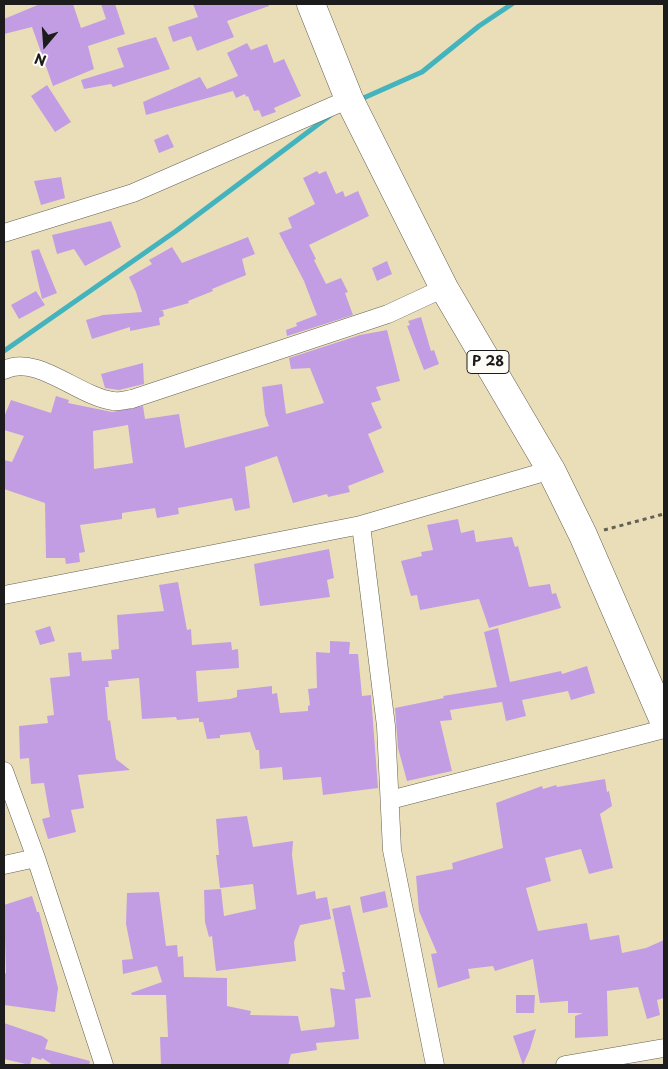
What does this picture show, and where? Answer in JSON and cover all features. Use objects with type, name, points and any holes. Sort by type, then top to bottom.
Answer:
[{"type":"main road","name":"P 28","points":[[311,4],[349,99],[444,288],[551,470],[583,535],[664,721]]},
{"type":"street","points":[[4,233],[133,193],[349,99]]},
{"type":"street","points":[[4,370],[20,365],[36,369],[89,394],[113,402],[132,399],[388,314],[444,288]]},
{"type":"street","points":[[4,595],[362,525],[551,470]]},
{"type":"street","points":[[362,525],[386,726],[392,850],[435,1065]]},
{"type":"street","points":[[390,800],[664,729]]},
{"type":"street","points":[[4,771],[36,858],[104,1065]]},
{"type":"street","points":[[4,865],[36,858]]},
{"type":"street","points":[[565,1065],[664,1048]]},
{"type":"path","points":[[583,535],[664,514]]},
{"type":"building","points":[[40,4],[73,4],[81,28],[106,19],[101,4],[115,4],[125,34],[88,46],[94,69],[53,86],[32,27],[4,34],[4,19]]},
{"type":"building","points":[[193,4],[269,4],[269,6],[227,21],[234,37],[197,51],[191,36],[173,42],[168,27],[198,17]]},
{"type":"building","points":[[156,37],[170,69],[113,87],[111,84],[84,89],[81,80],[124,67],[117,48]]},
{"type":"building","points":[[247,43],[251,50],[267,44],[274,63],[284,59],[301,96],[274,108],[276,112],[262,117],[259,110],[254,111],[248,96],[246,97],[245,94],[236,98],[233,91],[146,115],[143,102],[200,77],[207,89],[238,76],[227,53]]},
{"type":"building","points":[[47,85],[71,122],[55,132],[31,96]]},
{"type":"building","points":[[168,134],[174,147],[159,153],[154,140]]},
{"type":"building","points":[[317,171],[319,174],[326,171],[336,194],[343,191],[345,197],[358,191],[369,216],[309,245],[326,284],[341,278],[348,292],[345,293],[353,315],[287,336],[286,330],[297,326],[296,323],[317,315],[304,281],[279,233],[292,228],[288,218],[315,204],[303,178]]},
{"type":"building","points":[[61,177],[65,198],[41,205],[34,181]]},
{"type":"building","points":[[111,221],[121,247],[85,266],[74,249],[57,254],[52,235]]},
{"type":"building","points":[[248,237],[255,254],[242,259],[246,275],[212,289],[213,291],[188,301],[189,303],[160,311],[163,311],[164,316],[159,318],[160,325],[130,331],[130,327],[92,339],[86,320],[103,315],[142,312],[129,277],[152,264],[149,260],[172,247],[182,263]]},
{"type":"building","points":[[39,249],[57,293],[42,299],[31,251]]},
{"type":"building","points":[[387,261],[392,274],[377,281],[372,268]]},
{"type":"building","points":[[36,291],[45,305],[19,319],[11,305]]},
{"type":"building","points":[[421,317],[431,351],[434,350],[439,364],[424,370],[407,326],[410,325],[408,321]]},
{"type":"building","points":[[387,330],[400,381],[376,387],[381,400],[371,403],[382,428],[368,434],[384,472],[348,486],[350,492],[328,497],[327,494],[293,503],[277,456],[245,467],[250,508],[235,511],[232,498],[178,508],[179,514],[157,518],[155,508],[122,513],[122,519],[80,525],[85,552],[79,553],[80,562],[66,564],[65,558],[46,558],[45,503],[4,489],[4,460],[12,462],[24,436],[4,430],[4,417],[11,400],[51,413],[56,396],[69,400],[68,403],[112,412],[143,406],[145,419],[179,414],[185,448],[269,426],[265,415],[262,387],[282,384],[286,414],[324,403],[310,368],[291,369],[289,358],[360,335]],"holes":[[[128,425],[133,463],[94,469],[93,431]]]},
{"type":"building","points":[[143,363],[144,384],[119,390],[105,388],[101,374]]},
{"type":"building","points":[[458,519],[461,533],[474,530],[476,542],[512,537],[515,547],[518,546],[529,587],[550,584],[552,594],[556,593],[561,608],[489,628],[479,599],[420,610],[417,595],[411,596],[401,561],[422,556],[421,552],[433,550],[427,525]]},
{"type":"building","points":[[329,549],[334,578],[327,580],[330,597],[260,606],[254,564]]},
{"type":"building","points":[[178,582],[187,630],[191,629],[192,645],[231,642],[232,650],[238,649],[239,668],[196,671],[198,702],[230,699],[237,697],[237,690],[272,686],[272,694],[277,693],[280,713],[308,711],[308,706],[310,705],[308,689],[317,688],[316,652],[330,653],[330,641],[350,642],[349,654],[358,654],[362,696],[371,695],[378,788],[323,795],[321,777],[283,780],[282,767],[260,769],[259,750],[256,750],[250,732],[220,735],[220,738],[207,739],[203,722],[199,722],[199,718],[177,720],[176,717],[142,719],[139,678],[108,681],[109,687],[105,687],[108,721],[110,720],[116,759],[130,770],[78,775],[84,808],[71,810],[76,832],[48,839],[42,819],[50,817],[44,783],[31,784],[29,758],[20,759],[19,726],[48,723],[47,716],[54,715],[50,678],[70,676],[68,653],[81,652],[82,661],[112,659],[111,650],[119,649],[117,615],[164,611],[159,585]]},
{"type":"building","points":[[50,626],[55,641],[40,645],[35,631]]},
{"type":"building","points":[[498,628],[510,682],[561,671],[562,674],[587,666],[595,693],[571,700],[568,691],[522,700],[526,716],[506,721],[502,702],[450,710],[452,720],[440,721],[452,771],[407,781],[398,748],[395,708],[444,698],[443,696],[497,687],[484,632]]},
{"type":"building","points":[[605,779],[612,806],[600,814],[613,868],[589,874],[581,849],[545,858],[551,881],[526,888],[538,931],[587,923],[590,940],[619,935],[622,953],[646,948],[664,940],[664,998],[657,1000],[660,1015],[647,1019],[638,987],[607,991],[608,1036],[575,1038],[575,1016],[583,1013],[568,1013],[568,1001],[540,1003],[533,959],[495,971],[493,966],[468,969],[470,978],[438,988],[431,954],[437,953],[419,911],[416,876],[453,869],[452,863],[503,848],[496,803],[542,786],[543,789],[556,785],[557,787]]},
{"type":"building","points":[[247,816],[253,847],[293,841],[292,855],[297,895],[315,891],[316,899],[327,897],[331,919],[300,925],[294,942],[296,961],[216,971],[212,936],[209,937],[205,922],[204,890],[221,889],[224,916],[256,909],[253,884],[220,888],[216,855],[219,855],[216,819]]},
{"type":"building","points":[[385,891],[388,907],[363,913],[360,897]]},
{"type":"building","points":[[159,892],[166,946],[177,945],[178,957],[183,956],[184,977],[227,978],[227,1006],[251,1011],[250,1015],[298,1016],[301,1031],[334,1027],[330,988],[345,990],[342,972],[345,972],[332,909],[350,905],[371,997],[355,999],[359,1039],[316,1043],[317,1050],[291,1054],[288,1065],[161,1065],[160,1037],[168,1037],[166,995],[132,995],[131,993],[162,982],[157,966],[123,974],[122,960],[133,959],[126,924],[127,893]]},
{"type":"building","points":[[32,896],[37,912],[39,912],[58,988],[55,1012],[4,1005],[4,974],[6,973],[4,905]]},
{"type":"building","points":[[516,995],[535,995],[534,1013],[516,1013]]},
{"type":"building","points":[[4,1023],[42,1036],[48,1040],[45,1049],[90,1061],[89,1065],[53,1065],[42,1058],[41,1060],[32,1057],[30,1065],[4,1059]]},
{"type":"building","points":[[536,1029],[530,1049],[523,1065],[513,1036]]},
{"type":"waterway","points":[[359,100],[422,72],[479,26],[512,4]]},
{"type":"waterway","points":[[4,351],[176,231],[332,114]]}]
